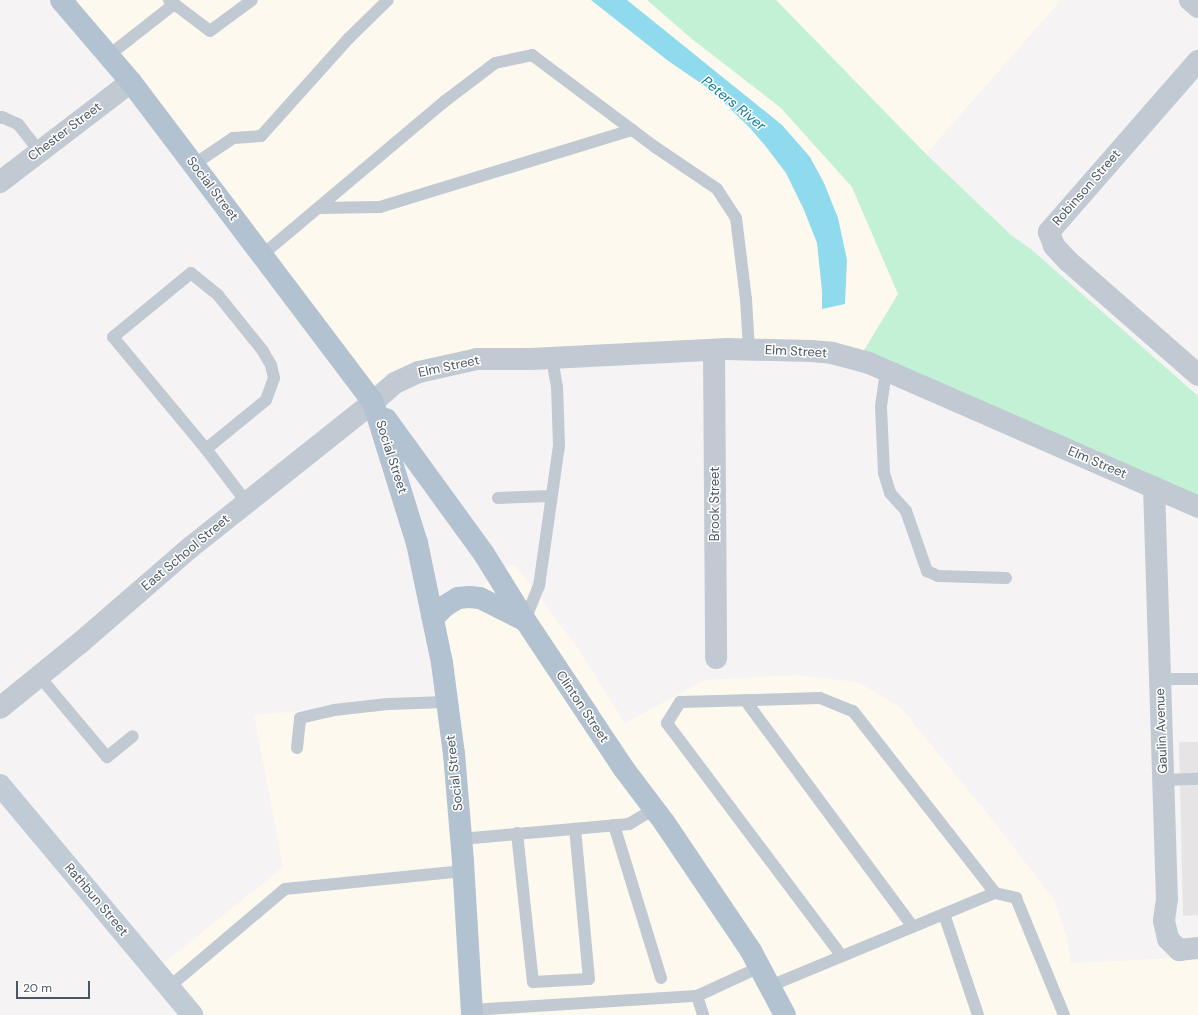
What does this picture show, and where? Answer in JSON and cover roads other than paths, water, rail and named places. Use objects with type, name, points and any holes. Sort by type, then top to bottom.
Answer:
[{"type":"main road","name":"Social Street","points":[[61,0],[131,82],[374,402],[418,543],[442,663],[454,754],[472,1013]]},
{"type":"main road","name":"Clinton Street","points":[[374,402],[484,554],[525,620],[624,769],[654,809],[751,951],[785,1015]]},
{"type":"main road","points":[[433,618],[445,606],[458,598],[469,597],[480,598],[525,620]]},
{"type":"main road","name":"Rathbun Street","points":[[0,785],[192,1015]]},
{"type":"street","points":[[1190,0],[1198,7]]},
{"type":"street","name":"Robinson Street","points":[[1198,61],[1049,232],[1054,246],[1068,261],[1198,375]]},
{"type":"street","name":"Chester Street","points":[[0,182],[131,82]]},
{"type":"street","name":"Elm Street","points":[[374,402],[395,383],[419,372],[477,359],[552,358],[749,349],[832,353],[869,363],[1198,507]]},
{"type":"street","name":"Brook Street","points":[[714,350],[716,658]]},
{"type":"street","name":"East School Street","points":[[0,708],[191,547],[374,402]]},
{"type":"street","name":"Gaulin Avenue","points":[[1154,487],[1167,899],[1164,922],[1168,939],[1179,950],[1198,948]]},
{"type":"lane","points":[[108,56],[171,2],[210,31],[252,0]]},
{"type":"lane","points":[[193,164],[233,138],[262,136],[349,38],[388,0]]},
{"type":"lane","points":[[262,255],[445,101],[495,63],[532,55],[632,130],[717,189],[736,218],[746,299],[749,349]]},
{"type":"lane","points":[[0,118],[2,117],[18,124],[40,152]]},
{"type":"lane","points":[[319,208],[380,207],[632,130]]},
{"type":"lane","points":[[206,450],[266,400],[274,378],[271,365],[258,345],[218,296],[190,273],[113,337],[206,450],[247,503]]},
{"type":"lane","points":[[525,620],[539,586],[559,446],[557,387],[552,358]]},
{"type":"lane","points":[[886,371],[882,408],[884,473],[890,492],[906,511],[927,571],[938,576],[1006,578]]},
{"type":"lane","points":[[498,498],[551,496]]},
{"type":"lane","points":[[39,676],[107,757],[133,736]]},
{"type":"lane","points":[[1160,679],[1198,679]]},
{"type":"lane","points":[[842,955],[667,723],[680,702],[820,698],[853,711],[996,893]]},
{"type":"lane","points":[[745,700],[912,927]]},
{"type":"lane","points":[[297,748],[300,718],[334,710],[373,706],[447,702]]},
{"type":"lane","points":[[1163,780],[1198,779]]},
{"type":"lane","points":[[461,839],[629,824],[654,809]]},
{"type":"lane","points":[[614,825],[661,978]]},
{"type":"lane","points":[[517,834],[533,982],[590,979],[575,829]]},
{"type":"lane","points":[[169,987],[285,889],[463,871]]},
{"type":"lane","points":[[472,1013],[504,1012],[698,996],[842,955],[996,893],[1016,898],[1064,1015]]},
{"type":"lane","points":[[944,914],[978,1015]]},
{"type":"lane","points":[[698,996],[703,1015]]},
{"type":"water","name":"Peters River","points":[[591,0],[627,0],[782,125],[810,157],[824,183],[838,218],[847,260],[845,304],[822,309],[822,291],[817,243],[804,210],[786,173],[767,148],[750,128],[712,91],[667,60]]}]
